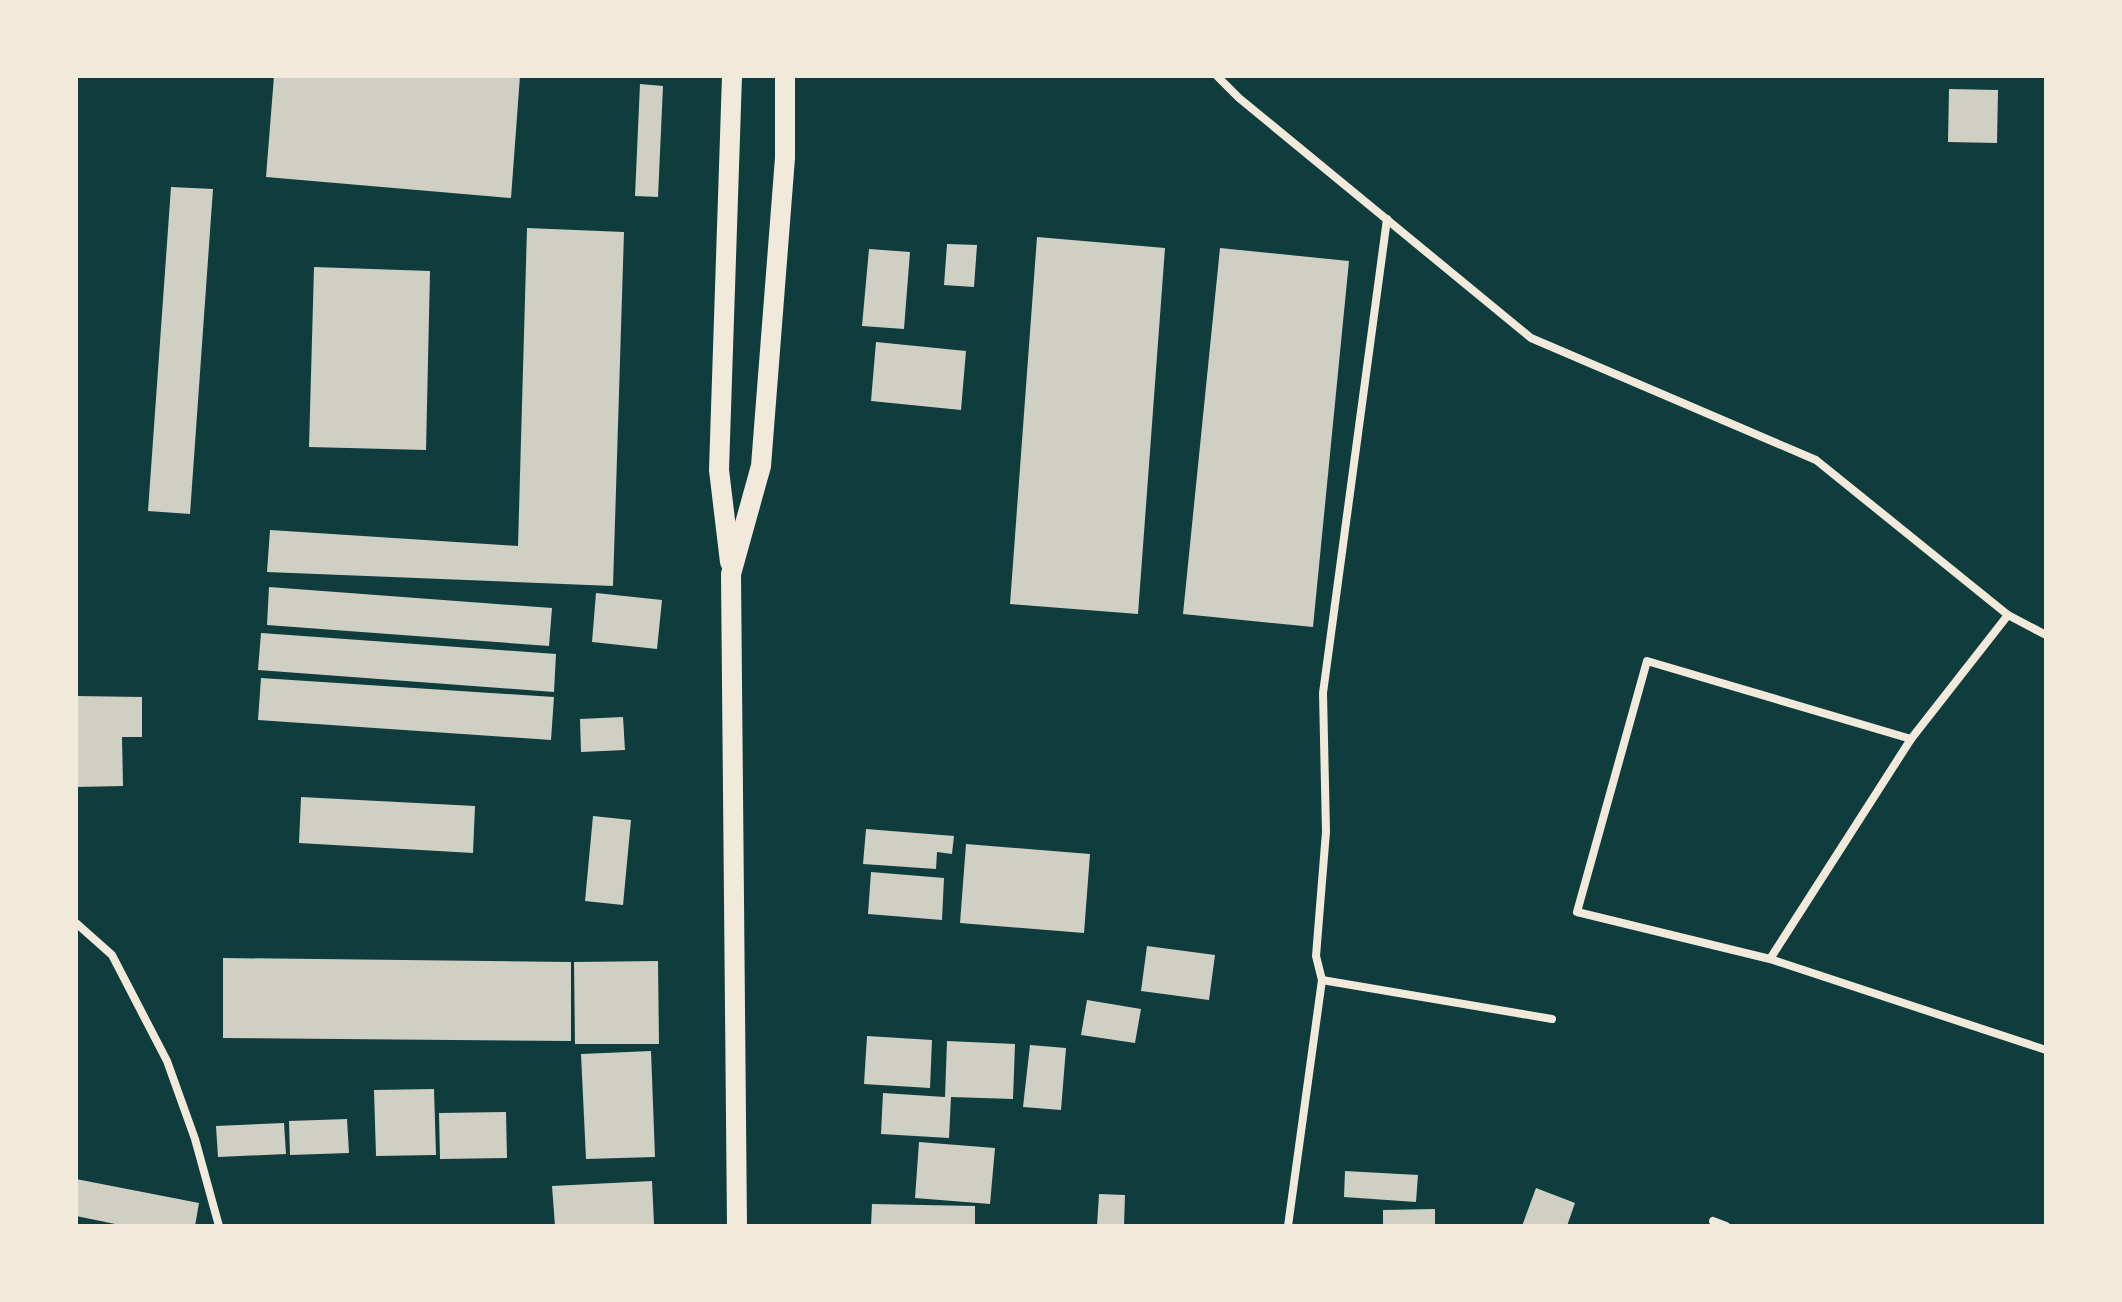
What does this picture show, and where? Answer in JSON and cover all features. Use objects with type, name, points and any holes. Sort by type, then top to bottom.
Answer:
[{"type":"main road","points":[[732,76],[719,470],[731,574],[737,1226]]},
{"type":"main road","points":[[731,574],[761,466],[785,158],[785,76]]},
{"type":"street","points":[[1217,76],[1239,98],[1531,338],[1816,460],[2008,615],[2046,635]]},
{"type":"street","points":[[1288,1226],[1322,980],[1316,956],[1326,832],[1323,693],[1387,219]]},
{"type":"street","points":[[1770,959],[1911,739],[2008,615]]},
{"type":"street","points":[[1911,739],[1647,661],[1577,912],[1770,959],[2046,1050]]},
{"type":"street","points":[[76,923],[112,955],[167,1061],[195,1139],[219,1226]]},
{"type":"street","points":[[1322,980],[1552,1019]]},
{"type":"street","points":[[1713,1221],[1726,1226]]},
{"type":"building","points":[[274,76],[520,76],[511,198],[266,177]]},
{"type":"building","points":[[640,84],[663,86],[658,197],[635,196]]},
{"type":"building","points":[[1949,89],[1998,90],[1997,143],[1948,142]]},
{"type":"building","points":[[171,187],[213,189],[190,514],[148,511]]},
{"type":"building","points":[[527,228],[624,232],[613,586],[267,572],[270,530],[518,546]]},
{"type":"building","points":[[1037,237],[1165,248],[1138,614],[1010,604]]},
{"type":"building","points":[[947,244],[977,245],[974,287],[944,285]]},
{"type":"building","points":[[1220,248],[1349,261],[1313,627],[1183,614]]},
{"type":"building","points":[[869,249],[910,252],[904,329],[862,326]]},
{"type":"building","points":[[314,267],[430,271],[426,450],[309,447]]},
{"type":"building","points":[[876,342],[966,351],[961,410],[871,401]]},
{"type":"building","points":[[269,587],[552,608],[549,646],[267,625]]},
{"type":"building","points":[[596,593],[662,600],[657,649],[592,642]]},
{"type":"building","points":[[261,633],[556,654],[554,692],[258,670]]},
{"type":"building","points":[[261,678],[554,697],[551,740],[258,720]]},
{"type":"building","points":[[76,696],[142,697],[142,737],[122,737],[123,786],[76,787]]},
{"type":"building","points":[[623,717],[625,750],[581,752],[580,719]]},
{"type":"building","points":[[301,797],[475,806],[473,853],[299,843]]},
{"type":"building","points":[[593,816],[631,820],[623,905],[585,901]]},
{"type":"building","points":[[866,829],[954,836],[952,854],[937,852],[936,869],[863,864]]},
{"type":"building","points":[[966,844],[1090,854],[1084,933],[960,923]]},
{"type":"building","points":[[871,872],[944,878],[942,920],[868,914]]},
{"type":"building","points":[[1147,946],[1215,955],[1209,1000],[1141,991]]},
{"type":"building","points":[[223,958],[571,962],[571,1041],[223,1038]]},
{"type":"building","points":[[658,961],[659,1044],[575,1044],[574,962]]},
{"type":"building","points":[[1087,1000],[1141,1009],[1135,1043],[1081,1035]]},
{"type":"building","points":[[867,1036],[932,1040],[930,1088],[864,1084]]},
{"type":"building","points":[[947,1041],[1015,1044],[1013,1099],[951,1097],[949,1138],[881,1134],[883,1093],[945,1097]]},
{"type":"building","points":[[1030,1045],[1066,1048],[1061,1110],[1023,1107]]},
{"type":"building","points":[[651,1051],[655,1157],[586,1159],[581,1054]]},
{"type":"building","points":[[434,1089],[436,1155],[376,1156],[374,1090]]},
{"type":"building","points":[[506,1112],[507,1158],[440,1159],[439,1113]]},
{"type":"building","points":[[347,1119],[349,1153],[290,1155],[289,1121]]},
{"type":"building","points":[[284,1123],[286,1154],[218,1157],[216,1126]]},
{"type":"building","points":[[919,1142],[995,1148],[990,1204],[915,1198]]},
{"type":"building","points":[[1345,1171],[1418,1175],[1416,1202],[1344,1197]]},
{"type":"building","points":[[76,1179],[199,1203],[195,1226],[125,1226],[76,1216]]},
{"type":"building","points":[[652,1181],[654,1224],[555,1226],[552,1186]]},
{"type":"building","points":[[1536,1188],[1575,1203],[1567,1226],[1522,1226]]},
{"type":"building","points":[[1099,1194],[1125,1195],[1124,1226],[1097,1226]]},
{"type":"building","points":[[872,1204],[975,1206],[975,1226],[871,1226]]},
{"type":"building","points":[[1435,1209],[1435,1226],[1383,1226],[1383,1210]]}]
